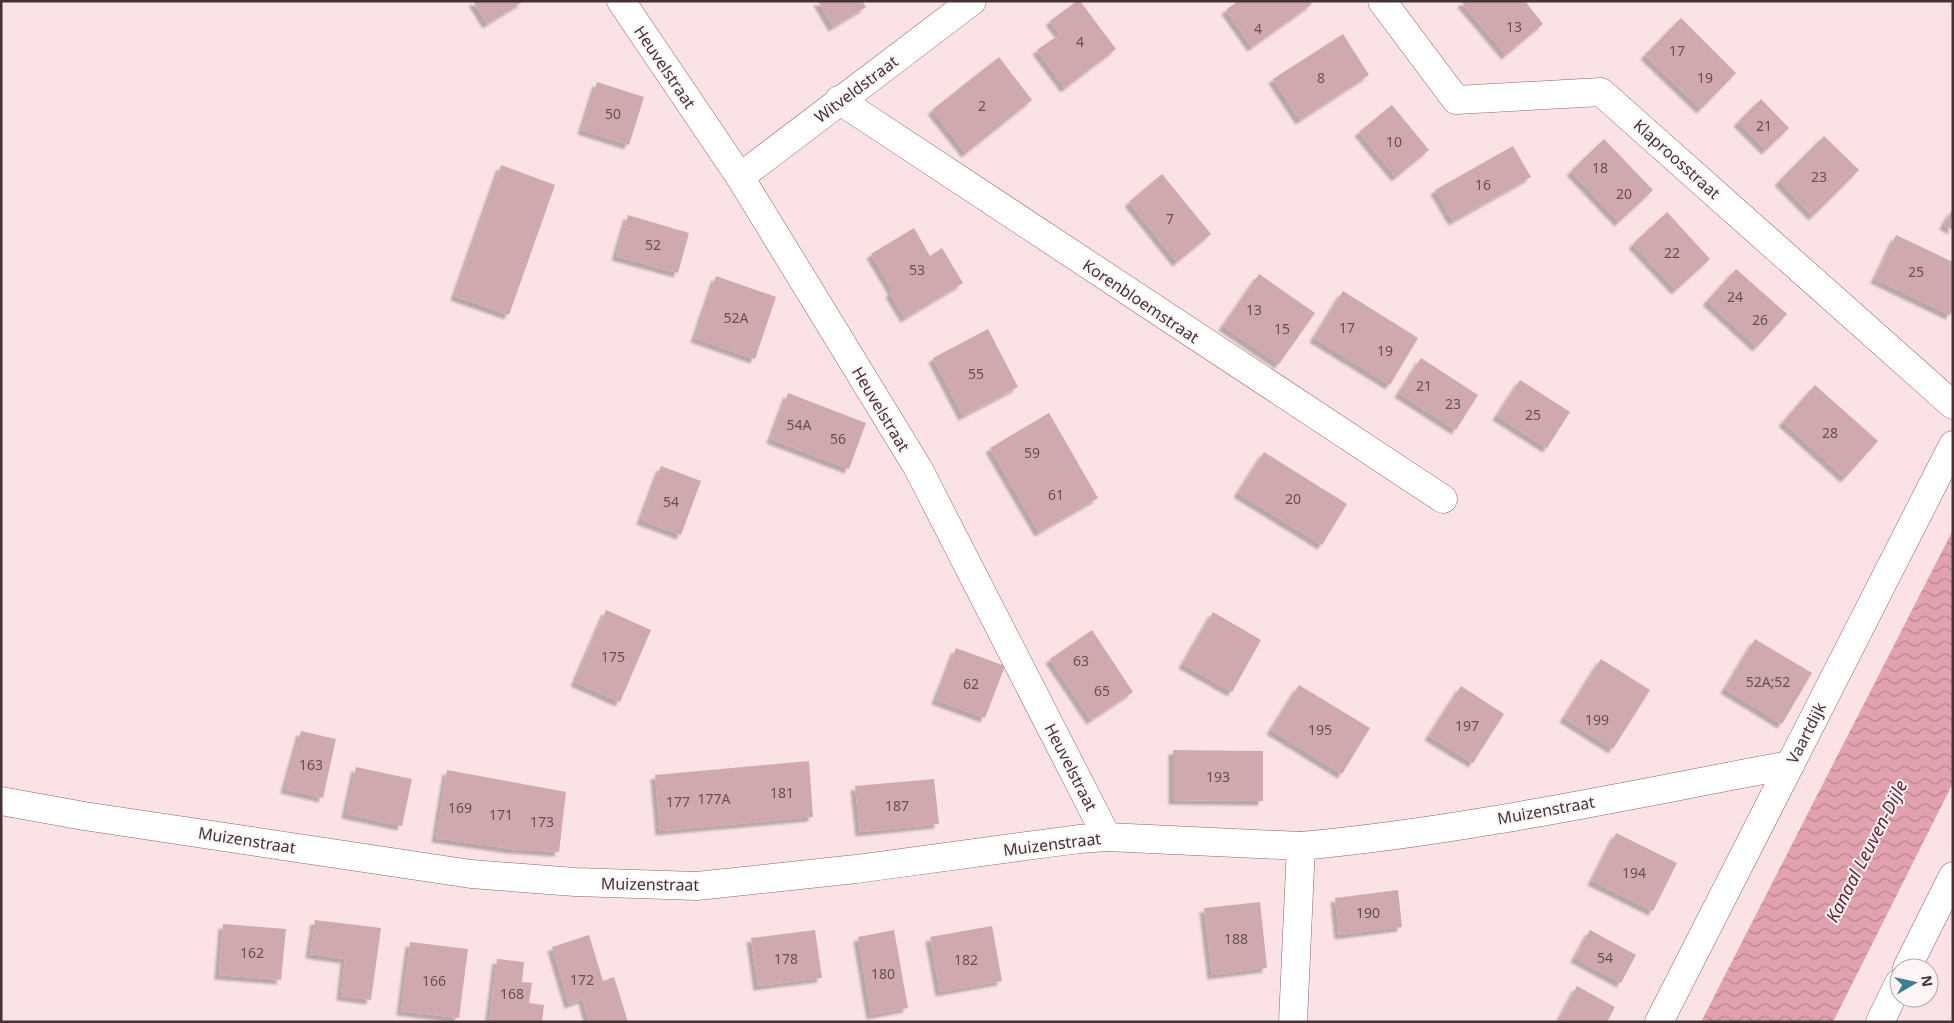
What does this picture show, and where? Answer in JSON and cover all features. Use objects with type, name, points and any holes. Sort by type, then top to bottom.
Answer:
[{"type":"street","name":"Heuvelstraat","points":[[621,1],[740,177],[918,468],[1107,837]]},
{"type":"street","name":"Witveldstraat","points":[[740,177],[839,100],[972,1]]},
{"type":"street","name":"Klaproosstraat","points":[[1382,1],[1456,100],[1601,92],[1953,405]]},
{"type":"street","name":"Korenbloemstraat","points":[[839,100],[1443,500]]},
{"type":"street","name":"Vaartdijk","points":[[1659,1022],[1953,445]]},
{"type":"street","name":"Muizenstraat","points":[[1,801],[471,874],[575,882],[697,886],[856,870],[1079,839],[1107,837],[1301,846],[1478,823],[1790,765]]},
{"type":"street","points":[[1293,1022],[1301,846]]},
{"type":"street","points":[[1911,958],[1953,876]]},
{"type":"street","points":[[1880,1022],[1889,1004]]},
{"type":"water","name":"Kanaal Leuven-Dijle","points":[[1953,530],[1953,783],[1833,1022],[1701,1022]]},
{"type":"building","points":[[473,1],[524,1],[487,24]]},
{"type":"building","points":[[818,1],[862,1],[866,7],[833,27]]},
{"type":"building","points":[[1077,1],[1080,1],[1116,49],[1065,88],[1037,50],[1060,34],[1050,21]]},
{"type":"building","points":[[1238,1],[1310,1],[1312,4],[1252,47],[1226,10]]},
{"type":"building","points":[[1463,1],[1525,1],[1543,24],[1506,55],[1462,3]]},
{"type":"building","points":[[1681,18],[1736,73],[1701,109],[1645,55]]},
{"type":"building","points":[[1343,34],[1369,75],[1300,120],[1273,79]]},
{"type":"building","points":[[999,57],[1032,100],[966,153],[932,110]]},
{"type":"building","points":[[597,82],[644,97],[629,145],[582,130]]},
{"type":"building","points":[[1761,99],[1789,128],[1766,150],[1738,122]]},
{"type":"building","points":[[1392,105],[1429,150],[1396,177],[1359,132]]},
{"type":"building","points":[[1824,136],[1859,170],[1813,216],[1779,181]]},
{"type":"building","points":[[1604,139],[1653,190],[1619,222],[1571,171]]},
{"type":"building","points":[[1513,146],[1531,177],[1453,221],[1435,190]]},
{"type":"building","points":[[501,165],[555,185],[509,315],[455,296]]},
{"type":"building","points":[[1162,174],[1211,234],[1177,262],[1129,202]]},
{"type":"building","points":[[1953,208],[1953,230],[1944,225]]},
{"type":"building","points":[[1667,212],[1710,259],[1676,290],[1633,244]]},
{"type":"building","points":[[628,215],[689,233],[678,273],[616,256]]},
{"type":"building","points":[[914,228],[930,256],[942,248],[963,283],[905,318],[890,293],[893,291],[871,254]]},
{"type":"building","points":[[1896,235],[1953,262],[1953,310],[1950,315],[1875,279]]},
{"type":"building","points":[[1736,269],[1787,314],[1757,347],[1707,301]]},
{"type":"building","points":[[1259,274],[1315,313],[1279,364],[1223,326]]},
{"type":"building","points":[[716,276],[776,297],[755,359],[695,338]]},
{"type":"building","points":[[1343,291],[1418,338],[1390,385],[1314,338]]},
{"type":"building","points":[[988,329],[1018,387],[963,416],[933,358]]},
{"type":"building","points":[[1421,358],[1478,395],[1456,430],[1399,393]]},
{"type":"building","points":[[1520,380],[1570,412],[1547,448],[1497,416]]},
{"type":"building","points":[[1815,385],[1878,441],[1845,478],[1783,422]]},
{"type":"building","points":[[788,393],[866,423],[849,469],[771,439]]},
{"type":"building","points":[[1049,413],[1098,498],[1039,532],[990,448]]},
{"type":"building","points":[[1264,452],[1347,504],[1322,545],[1238,493]]},
{"type":"building","points":[[661,466],[701,481],[681,535],[641,520]]},
{"type":"building","points":[[606,610],[651,630],[620,702],[575,682]]},
{"type":"building","points":[[1213,612],[1261,640],[1232,692],[1183,664]]},
{"type":"building","points":[[1092,630],[1133,692],[1091,720],[1050,659]]},
{"type":"building","points":[[1755,639],[1812,673],[1782,724],[1725,689]]},
{"type":"building","points":[[956,648],[1005,666],[985,718],[936,700]]},
{"type":"building","points":[[1601,659],[1650,690],[1613,749],[1564,718]]},
{"type":"building","points":[[1299,685],[1370,728],[1342,774],[1271,730]]},
{"type":"building","points":[[1461,686],[1504,714],[1473,763],[1429,736]]},
{"type":"building","points":[[301,731],[336,739],[323,798],[285,789]]},
{"type":"building","points":[[1173,750],[1263,751],[1263,801],[1173,800]]},
{"type":"building","points":[[809,761],[813,817],[660,831],[655,775]]},
{"type":"building","points":[[356,767],[412,779],[402,826],[346,814]]},
{"type":"building","points":[[447,770],[566,792],[559,852],[512,849],[436,838]]},
{"type":"building","points":[[934,779],[939,824],[860,832],[855,786]]},
{"type":"building","points":[[1616,833],[1677,863],[1653,911],[1592,881]]},
{"type":"building","points":[[1398,890],[1402,927],[1339,935],[1335,898]]},
{"type":"building","points":[[1260,902],[1267,968],[1212,975],[1204,908]]},
{"type":"building","points":[[315,920],[381,928],[371,1000],[341,996],[345,959],[310,954]]},
{"type":"building","points":[[223,924],[286,929],[281,980],[219,975]]},
{"type":"building","points":[[992,926],[1002,981],[940,992],[930,937]]},
{"type":"building","points":[[815,930],[822,978],[758,986],[751,938]]},
{"type":"building","points":[[894,930],[908,1008],[871,1015],[858,937]]},
{"type":"building","points":[[1590,930],[1636,955],[1621,983],[1575,958]]},
{"type":"building","points":[[589,935],[603,981],[614,977],[628,1022],[589,1022],[583,999],[569,1004],[552,947]]},
{"type":"building","points":[[410,942],[468,949],[459,1018],[401,1011]]},
{"type":"building","points":[[497,959],[524,962],[522,982],[532,983],[529,1003],[544,1005],[542,1022],[489,1022]]},
{"type":"building","points":[[1577,986],[1615,1007],[1607,1022],[1558,1022]]}]
